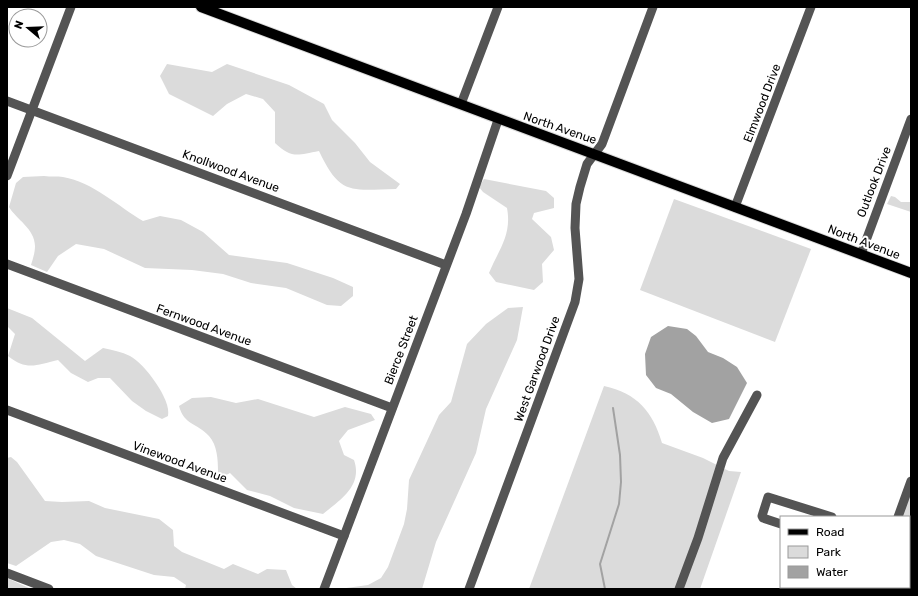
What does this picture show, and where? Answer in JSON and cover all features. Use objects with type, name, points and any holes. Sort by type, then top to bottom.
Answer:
[{"type":"main road","name":"North Avenue","points":[[201,7],[461,104],[498,120],[596,154],[911,273]]},
{"type":"street","points":[[7,176],[71,7]]},
{"type":"street","points":[[461,104],[498,7]]},
{"type":"street","name":"West Garwood Drive","points":[[469,589],[575,302],[580,279],[575,228],[576,204],[587,164],[602,144],[653,7]]},
{"type":"street","name":"Elmwood Drive","points":[[735,207],[811,7]]},
{"type":"street","name":"Knollwood Avenue","points":[[7,101],[446,265]]},
{"type":"street","name":"Outlook Drive","points":[[861,254],[911,119]]},
{"type":"street","name":"Bierce Street","points":[[324,589],[489,150],[498,120]]},
{"type":"street","name":"Fernwood Avenue","points":[[7,264],[392,408]]},
{"type":"street","points":[[679,589],[698,538],[723,458],[757,395]]},
{"type":"street","name":"Vinewood Avenue","points":[[7,410],[344,536]]},
{"type":"street","points":[[898,516],[911,481]]},
{"type":"street","points":[[780,524],[763,518],[762,516],[768,497],[803,512],[826,516]]},
{"type":"street","points":[[7,573],[49,589]]},
{"type":"green space","points":[[167,64],[212,72],[227,64],[289,85],[324,104],[332,120],[355,143],[370,162],[400,184],[396,189],[368,190],[348,187],[334,176],[326,166],[319,151],[305,154],[291,154],[275,143],[275,112],[263,99],[246,94],[227,104],[213,116],[169,94],[160,76]]},
{"type":"green space","points":[[23,177],[63,177],[85,184],[143,221],[160,216],[181,220],[203,232],[229,255],[287,263],[333,278],[353,287],[353,296],[341,306],[327,305],[286,288],[251,283],[223,274],[192,270],[145,268],[104,249],[76,244],[58,256],[47,272],[31,265],[35,251],[32,234],[9,207],[16,183]]},
{"type":"green space","points":[[484,179],[546,191],[554,198],[554,208],[534,213],[532,219],[551,237],[554,250],[542,264],[543,282],[534,290],[496,282],[489,273],[504,242],[508,226],[508,218],[507,208],[483,192],[479,187]]},
{"type":"green space","points":[[891,196],[895,197],[901,202],[911,202],[911,212],[887,204]]},
{"type":"green space","points":[[674,199],[811,249],[775,342],[640,290]]},
{"type":"green space","points":[[523,307],[517,340],[486,409],[476,453],[436,542],[422,589],[339,589],[368,585],[381,578],[388,567],[404,524],[407,509],[409,480],[439,415],[451,402],[467,344],[486,324],[508,308]]},
{"type":"green space","points":[[7,308],[32,318],[85,361],[103,348],[120,352],[136,360],[156,383],[166,401],[168,416],[162,419],[146,411],[132,401],[110,378],[98,378],[88,382],[71,373],[58,360],[32,366],[15,361],[8,356],[15,334],[7,326]]},
{"type":"green space","points":[[604,386],[616,389],[626,394],[642,406],[654,422],[662,443],[703,458],[729,471],[741,472],[700,589],[529,589]]},
{"type":"green space","points":[[211,397],[236,403],[258,399],[314,417],[345,407],[371,414],[375,420],[348,430],[339,441],[344,455],[354,460],[356,469],[353,485],[343,498],[323,514],[294,508],[270,496],[247,490],[230,473],[218,479],[217,457],[212,440],[184,417],[179,406],[192,398]]},
{"type":"green space","points":[[11,457],[17,462],[45,501],[89,501],[105,508],[159,519],[173,530],[174,546],[182,552],[224,569],[233,564],[258,574],[267,569],[286,570],[292,585],[297,589],[185,589],[186,585],[174,577],[154,575],[96,556],[80,544],[64,540],[51,542],[16,566],[7,563],[7,458]]},
{"type":"green space","points":[[911,490],[911,589],[875,589],[910,588],[910,516],[901,516]]},
{"type":"green space","points":[[7,578],[31,589],[7,589]]},
{"type":"water","points":[[668,326],[687,329],[696,336],[708,352],[723,358],[737,367],[747,383],[729,419],[712,423],[693,412],[671,394],[656,388],[646,375],[645,354],[651,337]]},
{"type":"waterway","points":[[605,589],[600,564],[619,504],[621,482],[620,455],[613,408]]}]
